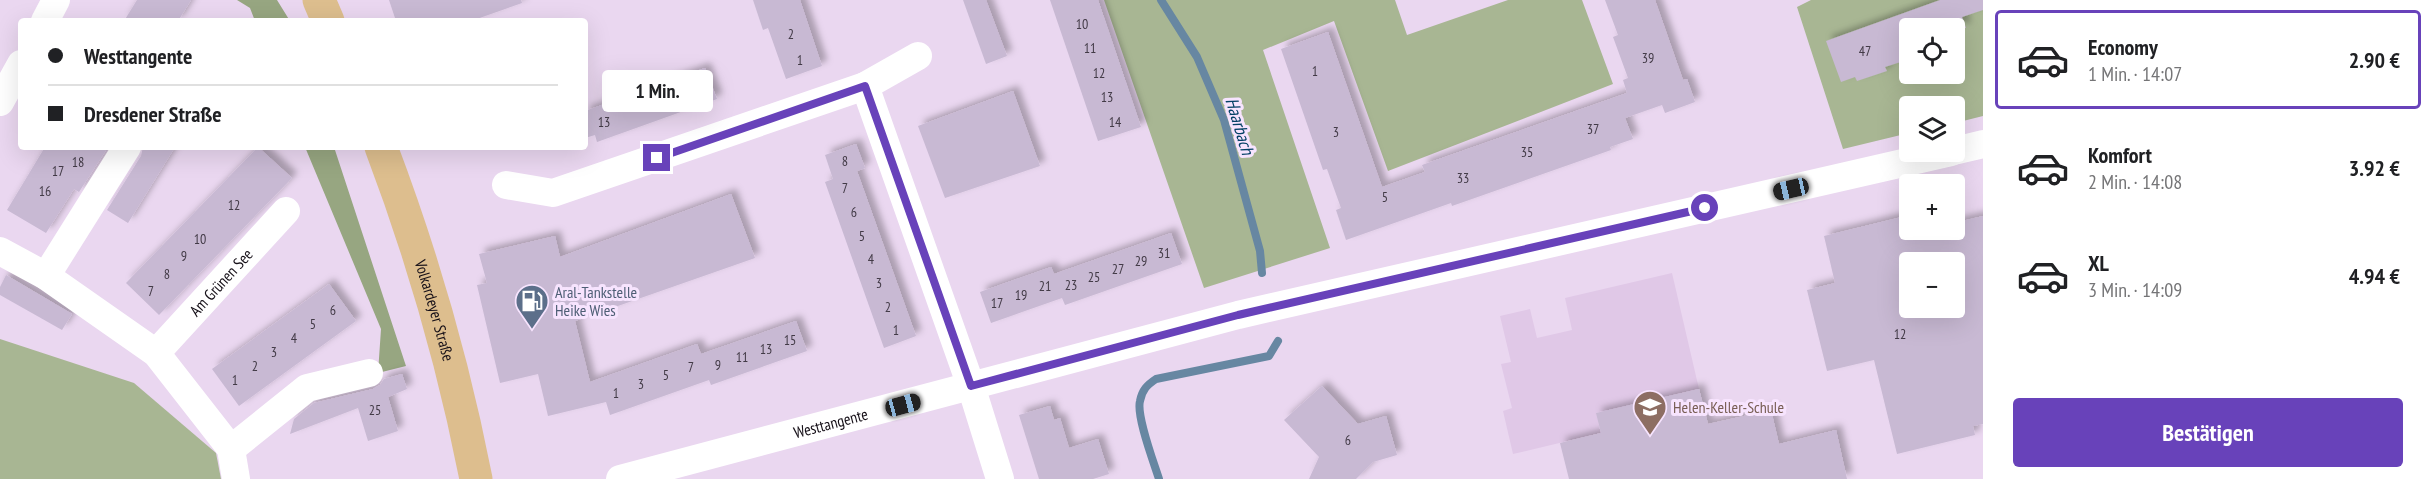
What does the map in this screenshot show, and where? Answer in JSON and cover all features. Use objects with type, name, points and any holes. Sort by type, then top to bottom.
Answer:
[{"type":"main road","points":[[319,0],[327,18]]},
{"type":"main road","name":"Volkardeyer Straße","points":[[382,150],[406,214],[436,312],[466,425],[476,479]]},
{"type":"street","points":[[47,18],[56,0]]},
{"type":"street","points":[[506,185],[553,193],[865,86],[918,56]]},
{"type":"street","points":[[0,102],[18,69]]},
{"type":"street","points":[[865,86],[971,386],[1000,479]]},
{"type":"street","name":"Westtangente","points":[[1965,148],[1983,144]]},
{"type":"street","points":[[46,276],[125,150]]},
{"type":"street","name":"Westtangente","points":[[620,479],[1238,315],[1905,162]]},
{"type":"street","name":"Am Grünen See","points":[[156,353],[286,211]]},
{"type":"street","points":[[0,251],[46,276],[156,353],[231,449],[236,479]]},
{"type":"street","points":[[231,449],[308,388],[369,373]]},
{"type":"shaded area","points":[[1672,273],[1699,389],[1597,413],[1601,433],[1513,454],[1503,411],[1512,408],[1501,364],[1511,362],[1500,316],[1530,309],[1537,338],[1572,330],[1565,298]]},
{"type":"green space","points":[[237,0],[277,0],[288,18],[254,18],[250,8]]},
{"type":"green space","points":[[1104,0],[1395,0],[1407,35],[1508,0],[1582,0],[1613,84],[1388,171],[1334,21],[1263,50],[1330,248],[1204,288]]},
{"type":"green space","points":[[1811,0],[1983,0],[1983,116],[1965,120],[1965,96],[1899,96],[1899,135],[1843,149],[1797,7]]},
{"type":"green space","points":[[306,150],[335,150],[406,366],[378,373],[381,329]]},
{"type":"green space","points":[[0,339],[134,383],[216,453],[221,479],[0,479]]},
{"type":"building","points":[[137,0],[191,0],[180,18],[126,18]]},
{"type":"building","points":[[389,0],[521,0],[522,3],[480,18],[395,18]]},
{"type":"building","points":[[753,0],[800,0],[822,66],[786,79],[768,28],[763,30]]},
{"type":"building","points":[[963,0],[986,0],[1007,56],[986,64]]},
{"type":"building","points":[[1050,0],[1098,0],[1141,127],[1098,141]]},
{"type":"building","points":[[1605,0],[1655,0],[1683,80],[1687,79],[1695,102],[1665,113],[1662,105],[1625,118],[1633,139],[1610,147],[1611,150],[1452,206],[1451,203],[1346,240],[1336,210],[1341,208],[1327,169],[1323,170],[1281,49],[1328,32],[1382,187],[1425,172],[1422,165],[1627,93],[1623,80],[1628,78],[1613,37],[1618,35]]},
{"type":"building","points":[[1940,0],[1983,0],[1983,10],[1962,18],[1899,18],[1899,63],[1885,67],[1887,71],[1857,81],[1855,77],[1841,82],[1826,41]]},
{"type":"building","points":[[705,68],[717,99],[597,142],[595,135],[588,137],[588,110]]},
{"type":"building","points":[[1013,91],[1040,166],[945,198],[918,126]]},
{"type":"building","points":[[856,144],[865,168],[857,171],[916,336],[884,348],[825,182],[833,179],[825,155]]},
{"type":"building","points":[[43,150],[106,150],[79,192],[74,189],[46,233],[7,210]]},
{"type":"building","points":[[142,150],[173,150],[128,223],[107,210],[141,156]]},
{"type":"building","points":[[255,150],[261,150],[292,178],[159,315],[126,283]]},
{"type":"building","points":[[731,194],[755,258],[575,321],[590,382],[697,344],[701,354],[796,321],[807,351],[711,385],[709,380],[610,415],[606,402],[548,416],[538,374],[500,383],[477,285],[487,283],[479,254],[555,236],[560,257]]},
{"type":"building","points":[[1983,216],[1983,424],[1973,426],[1975,435],[1897,454],[1874,360],[1827,371],[1807,290],[1835,283],[1824,236],[1899,218],[1899,240],[1965,240],[1965,220]]},
{"type":"building","points":[[1171,233],[1182,264],[1065,305],[1062,298],[991,323],[980,292],[1051,267],[1054,274]]},
{"type":"building","points":[[6,275],[72,314],[62,330],[0,295],[0,287]]},
{"type":"building","points":[[329,284],[356,321],[239,406],[212,369]]},
{"type":"building","points":[[402,374],[407,389],[388,397],[398,431],[368,441],[358,408],[290,434],[294,419],[314,403],[373,389],[384,379]]},
{"type":"building","points":[[1322,386],[1358,424],[1386,416],[1397,455],[1373,462],[1356,479],[1309,479],[1319,457],[1284,420]]},
{"type":"building","name":"Helen-Keller-Schule","points":[[1699,389],[1708,424],[1771,410],[1779,444],[1836,430],[1847,479],[1569,479],[1560,443],[1601,433],[1596,413]]},
{"type":"building","points":[[1050,406],[1054,420],[1060,418],[1069,448],[1098,439],[1109,474],[1093,479],[1039,479],[1019,415]]},
{"type":"waterway","name":"Haarbach","points":[[1161,0],[1197,57],[1224,120],[1260,251],[1262,273]]},
{"type":"waterway","name":"Haarbach","points":[[1159,479],[1146,440],[1139,408],[1145,388],[1156,379],[1269,356],[1278,341]]},
{"type":"place","name":"Aral-Tankstelle Heike Wies","points":[[532,330]]},
{"type":"place","name":"Helen-Keller-Schule","points":[[1650,436]]},
{"type":"route","points":[[657,158],[865,86],[971,386],[1238,315],[1705,208]]}]
